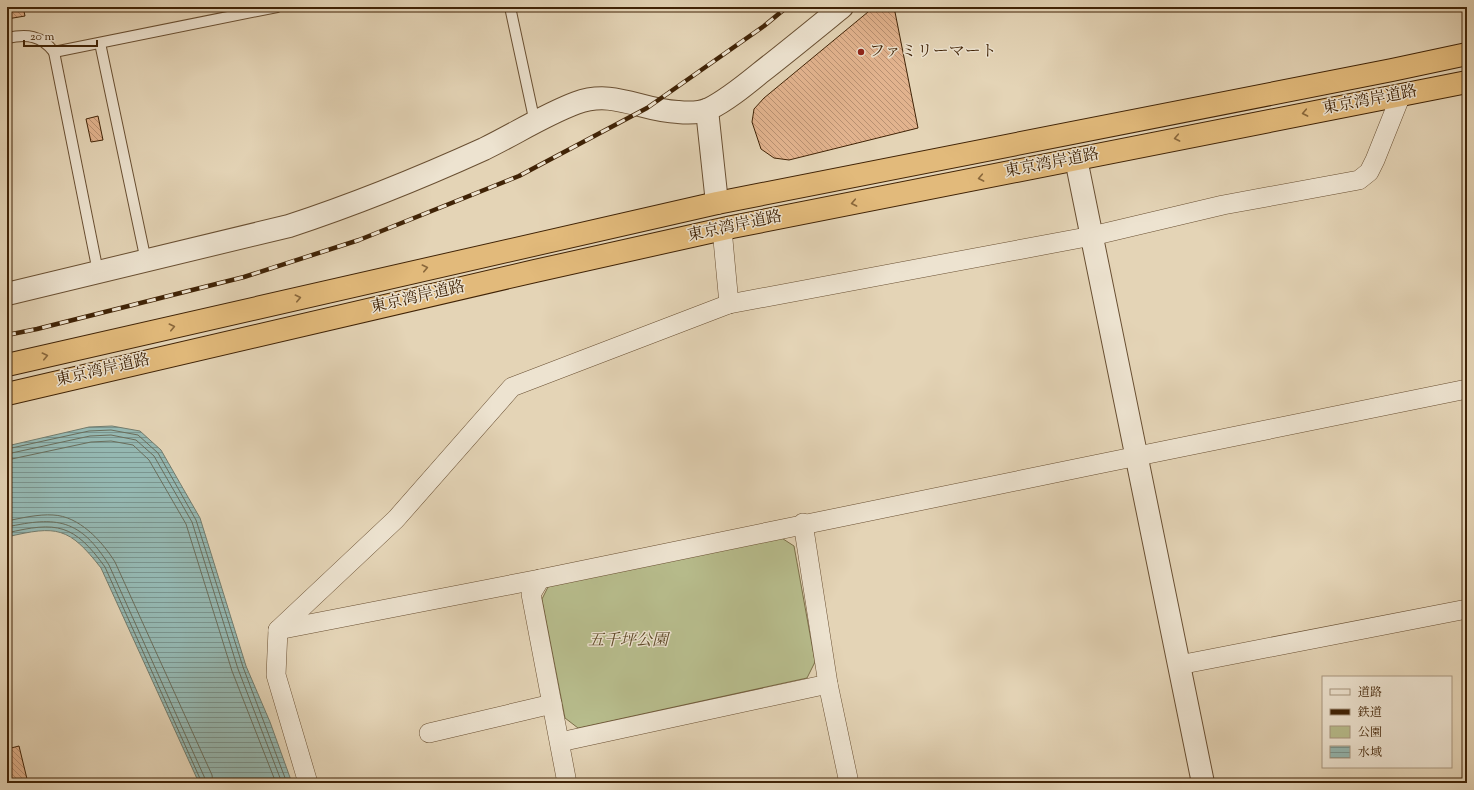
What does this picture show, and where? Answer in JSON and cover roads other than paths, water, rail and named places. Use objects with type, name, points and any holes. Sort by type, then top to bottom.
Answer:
[{"type":"highway","name":"東京湾岸道路","points":[[7,365],[717,203],[1384,72],[1467,54]]},
{"type":"highway","name":"東京湾岸道路","points":[[7,394],[528,272],[722,229],[1467,82]]},
{"type":"street","points":[[7,294],[289,226],[352,204],[426,175],[492,145],[535,122],[576,103],[593,98],[623,100],[647,108],[677,112],[708,110],[725,100],[753,79],[842,7]]},
{"type":"street","points":[[308,783],[276,675],[278,630],[396,520],[512,387],[730,304],[1092,236],[1223,205],[1359,180],[1369,172],[1375,160],[1401,95]]},
{"type":"street","points":[[708,110],[717,203]]},
{"type":"street","points":[[1076,159],[1203,783]]},
{"type":"street","points":[[722,229],[730,304]]},
{"type":"street","points":[[278,630],[540,579],[803,523],[1137,457],[1467,389]]},
{"type":"street","points":[[803,523],[828,684],[849,783]]},
{"type":"street","points":[[540,579],[531,594],[567,783]]},
{"type":"street","points":[[1179,665],[1467,609]]},
{"type":"street","points":[[560,742],[828,684]]},
{"type":"street","points":[[429,733],[552,704]]},
{"type":"lane","points":[[54,52],[277,7]]},
{"type":"lane","points":[[510,7],[535,122]]},
{"type":"lane","points":[[7,38],[22,35],[33,36],[48,45],[54,52],[98,272]]},
{"type":"lane","points":[[100,43],[146,261]]},
{"type":"water","points":[[112,426],[140,431],[161,450],[200,518],[246,666],[270,722],[292,783],[199,783],[101,568],[80,544],[61,533],[38,531],[7,537],[7,446],[89,427]]},
{"type":"railway","points":[[7,335],[37,329],[244,277],[359,240],[519,176],[647,108],[764,26],[787,7]]},
{"type":"place","name":"ファミリーマート","points":[[861,52]]},
{"type":"park label","name":"五千坪公園","points":[[628,641]]}]
